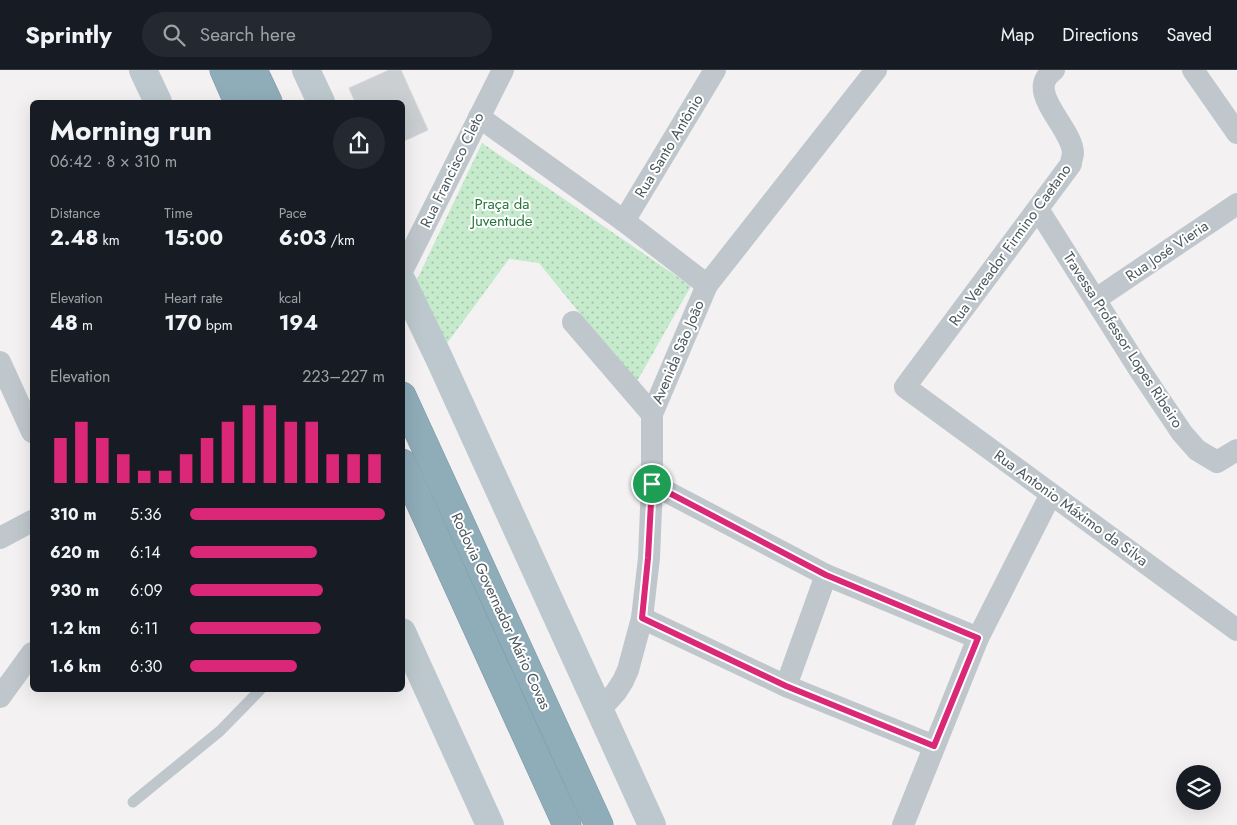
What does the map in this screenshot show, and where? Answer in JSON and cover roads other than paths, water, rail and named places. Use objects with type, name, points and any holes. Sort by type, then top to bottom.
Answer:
[{"type":"highway","points":[[224,70],[237,100]]},
{"type":"highway","points":[[253,70],[267,100]]},
{"type":"highway","name":"Rodovia Governador Mário Covas","points":[[405,403],[599,825]]},
{"type":"highway","name":"Rodovia Governador Mário Covas","points":[[405,470],[567,825]]},
{"type":"main road","points":[[143,70],[157,100]]},
{"type":"main road","points":[[306,70],[320,100]]},
{"type":"main road","points":[[405,287],[652,825]]},
{"type":"main road","points":[[405,639],[490,825]]},
{"type":"street","name":"Rua Francisco Cleto","points":[[405,265],[503,70]]},
{"type":"street","name":"Rua Santo Antônio","points":[[624,221],[715,70]]},
{"type":"street","name":"Avenida São João","points":[[599,711],[623,681],[628,670],[642,618],[648,558],[652,484],[652,414],[707,285],[876,70]]},
{"type":"street","name":"Rua Vereador Firmino Caetano","points":[[905,387],[1070,164],[1073,153],[1069,138],[1046,99],[1043,90],[1048,74],[1054,70]]},
{"type":"street","points":[[1193,70],[1237,133]]},
{"type":"street","points":[[479,117],[624,221],[707,285]]},
{"type":"street","name":"Rua José Vieria","points":[[1096,298],[1237,204]]},
{"type":"street","name":"Travessa Professor Lopes Ribeiro","points":[[1038,209],[1096,298],[1137,366],[1182,433],[1197,450],[1217,462],[1237,450]]},
{"type":"street","points":[[573,322],[652,414]]},
{"type":"street","points":[[0,362],[30,428]]},
{"type":"street","name":"Rua Antonio Máximo da Silva","points":[[905,387],[1237,630]]},
{"type":"street","points":[[652,484],[826,575],[978,638]]},
{"type":"street","points":[[903,825],[978,638],[1051,494]]},
{"type":"street","points":[[0,538],[30,522]]},
{"type":"street","points":[[786,686],[826,575]]},
{"type":"street","points":[[642,618],[786,686],[934,746]]},
{"type":"street","points":[[0,697],[30,656]]},
{"type":"lane","points":[[134,802],[220,731],[258,692]]},
{"type":"park label","name":"Praça da Juventude","points":[[502,212]]}]
